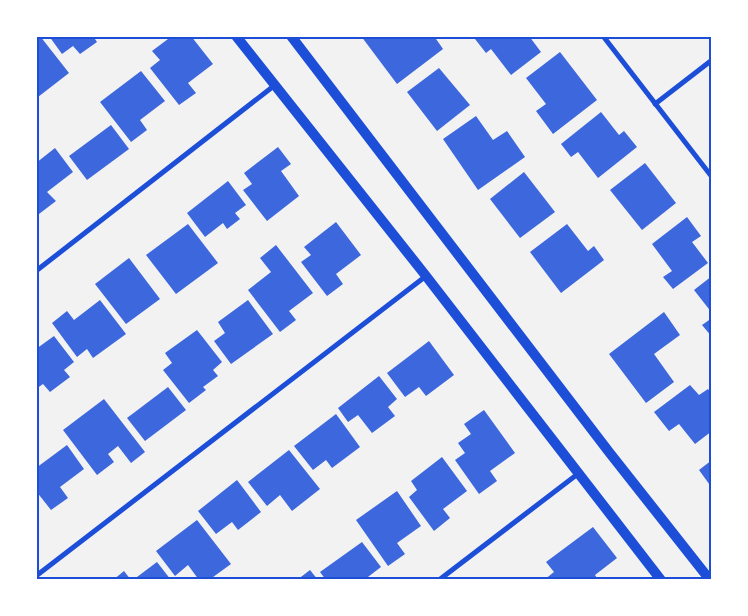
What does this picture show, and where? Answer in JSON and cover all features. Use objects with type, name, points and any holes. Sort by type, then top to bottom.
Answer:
[{"type":"main road","points":[[236,36],[426,276],[661,580]]},
{"type":"main road","points":[[291,36],[710,580]]},
{"type":"street","points":[[603,36],[712,177]]},
{"type":"street","points":[[655,104],[712,60]]},
{"type":"street","points":[[36,271],[275,84]]},
{"type":"street","points":[[36,576],[426,276]]},
{"type":"street","points":[[439,580],[579,473]]},
{"type":"building","points":[[36,36],[40,36],[69,73],[38,97],[36,95]]},
{"type":"building","points":[[49,36],[93,36],[97,42],[80,54],[73,46],[62,54]]},
{"type":"building","points":[[172,36],[191,36],[213,64],[188,83],[196,93],[179,105],[150,68],[160,60],[152,51]]},
{"type":"building","points":[[361,36],[434,36],[443,49],[397,84]]},
{"type":"building","points":[[479,36],[529,36],[541,52],[511,75],[491,49],[486,53],[475,39]]},
{"type":"building","points":[[560,52],[597,100],[553,134],[536,111],[546,104],[526,78]]},
{"type":"building","points":[[439,68],[470,105],[437,131],[407,92]]},
{"type":"building","points":[[141,71],[165,101],[140,120],[147,130],[131,142],[100,102]]},
{"type":"building","points":[[601,112],[619,135],[624,131],[637,147],[598,178],[578,152],[571,157],[561,144]]},
{"type":"building","points":[[476,116],[493,140],[507,131],[525,157],[478,190],[443,139]]},
{"type":"building","points":[[111,125],[129,149],[87,180],[69,156]]},
{"type":"building","points":[[278,147],[291,164],[281,171],[299,196],[267,221],[243,190],[252,184],[244,173]]},
{"type":"building","points":[[55,148],[73,172],[47,192],[56,201],[39,214],[36,210],[36,163]]},
{"type":"building","points":[[645,163],[676,203],[642,230],[610,190]]},
{"type":"building","points":[[524,172],[555,212],[520,238],[490,199]]},
{"type":"building","points":[[228,181],[246,205],[235,213],[240,219],[227,229],[223,223],[205,237],[187,213]]},
{"type":"building","points":[[687,217],[701,236],[692,242],[708,263],[673,289],[663,277],[672,271],[652,244]]},
{"type":"building","points":[[336,222],[361,255],[336,274],[343,284],[327,296],[301,262],[311,255],[304,247]]},
{"type":"building","points":[[188,224],[218,263],[176,294],[146,255]]},
{"type":"building","points":[[567,224],[588,251],[594,246],[604,260],[561,293],[530,252]]},
{"type":"building","points":[[276,245],[313,293],[289,311],[296,320],[280,332],[248,290],[271,272],[260,258]]},
{"type":"building","points":[[129,258],[160,299],[126,324],[95,284]]},
{"type":"building","points":[[712,276],[712,313],[694,290]]},
{"type":"building","points":[[100,300],[126,334],[93,358],[87,349],[77,357],[52,323],[67,311],[74,320]]},
{"type":"building","points":[[248,300],[273,334],[231,364],[214,341],[225,333],[218,322]]},
{"type":"building","points":[[664,312],[680,335],[654,354],[674,382],[646,403],[609,354]]},
{"type":"building","points":[[712,318],[712,337],[702,325]]},
{"type":"building","points":[[197,330],[222,362],[213,370],[218,376],[203,387],[206,390],[189,403],[163,370],[172,363],[165,353]]},
{"type":"building","points":[[54,336],[74,362],[64,370],[70,377],[50,392],[43,384],[36,389],[36,349]]},
{"type":"building","points":[[429,341],[454,375],[426,396],[419,387],[405,397],[387,373]]},
{"type":"building","points":[[379,376],[397,399],[388,407],[395,416],[372,433],[358,415],[348,422],[338,408]]},
{"type":"building","points":[[690,385],[699,395],[708,389],[712,394],[712,431],[695,444],[679,424],[669,431],[654,412]]},
{"type":"building","points":[[168,387],[186,410],[145,441],[127,418]]},
{"type":"building","points":[[104,399],[145,452],[131,463],[118,446],[108,454],[114,462],[97,475],[63,430]]},
{"type":"building","points":[[484,410],[515,453],[490,471],[497,481],[479,494],[455,460],[465,453],[458,443],[471,434],[464,424]]},
{"type":"building","points":[[336,414],[360,447],[332,468],[326,460],[313,470],[294,446]]},
{"type":"building","points":[[67,445],[84,469],[60,487],[68,498],[51,510],[36,491],[36,468]]},
{"type":"building","points":[[289,450],[320,489],[292,511],[280,495],[267,506],[248,482]]},
{"type":"building","points":[[442,457],[467,491],[443,509],[450,518],[434,531],[409,497],[417,490],[411,481]]},
{"type":"building","points":[[712,460],[712,488],[699,470]]},
{"type":"building","points":[[237,480],[261,512],[238,530],[232,522],[216,534],[198,511]]},
{"type":"building","points":[[397,491],[421,526],[397,543],[405,554],[388,566],[356,520]]},
{"type":"building","points":[[197,520],[231,564],[209,580],[199,580],[188,565],[175,576],[156,551]]},
{"type":"building","points":[[593,527],[617,558],[595,575],[598,580],[544,580],[554,572],[546,562]]},
{"type":"building","points":[[362,542],[381,567],[364,580],[326,580],[320,572]]},
{"type":"building","points":[[157,562],[171,580],[133,580]]},
{"type":"building","points":[[310,570],[318,580],[297,580]]},
{"type":"building","points":[[124,571],[131,580],[113,580]]}]
